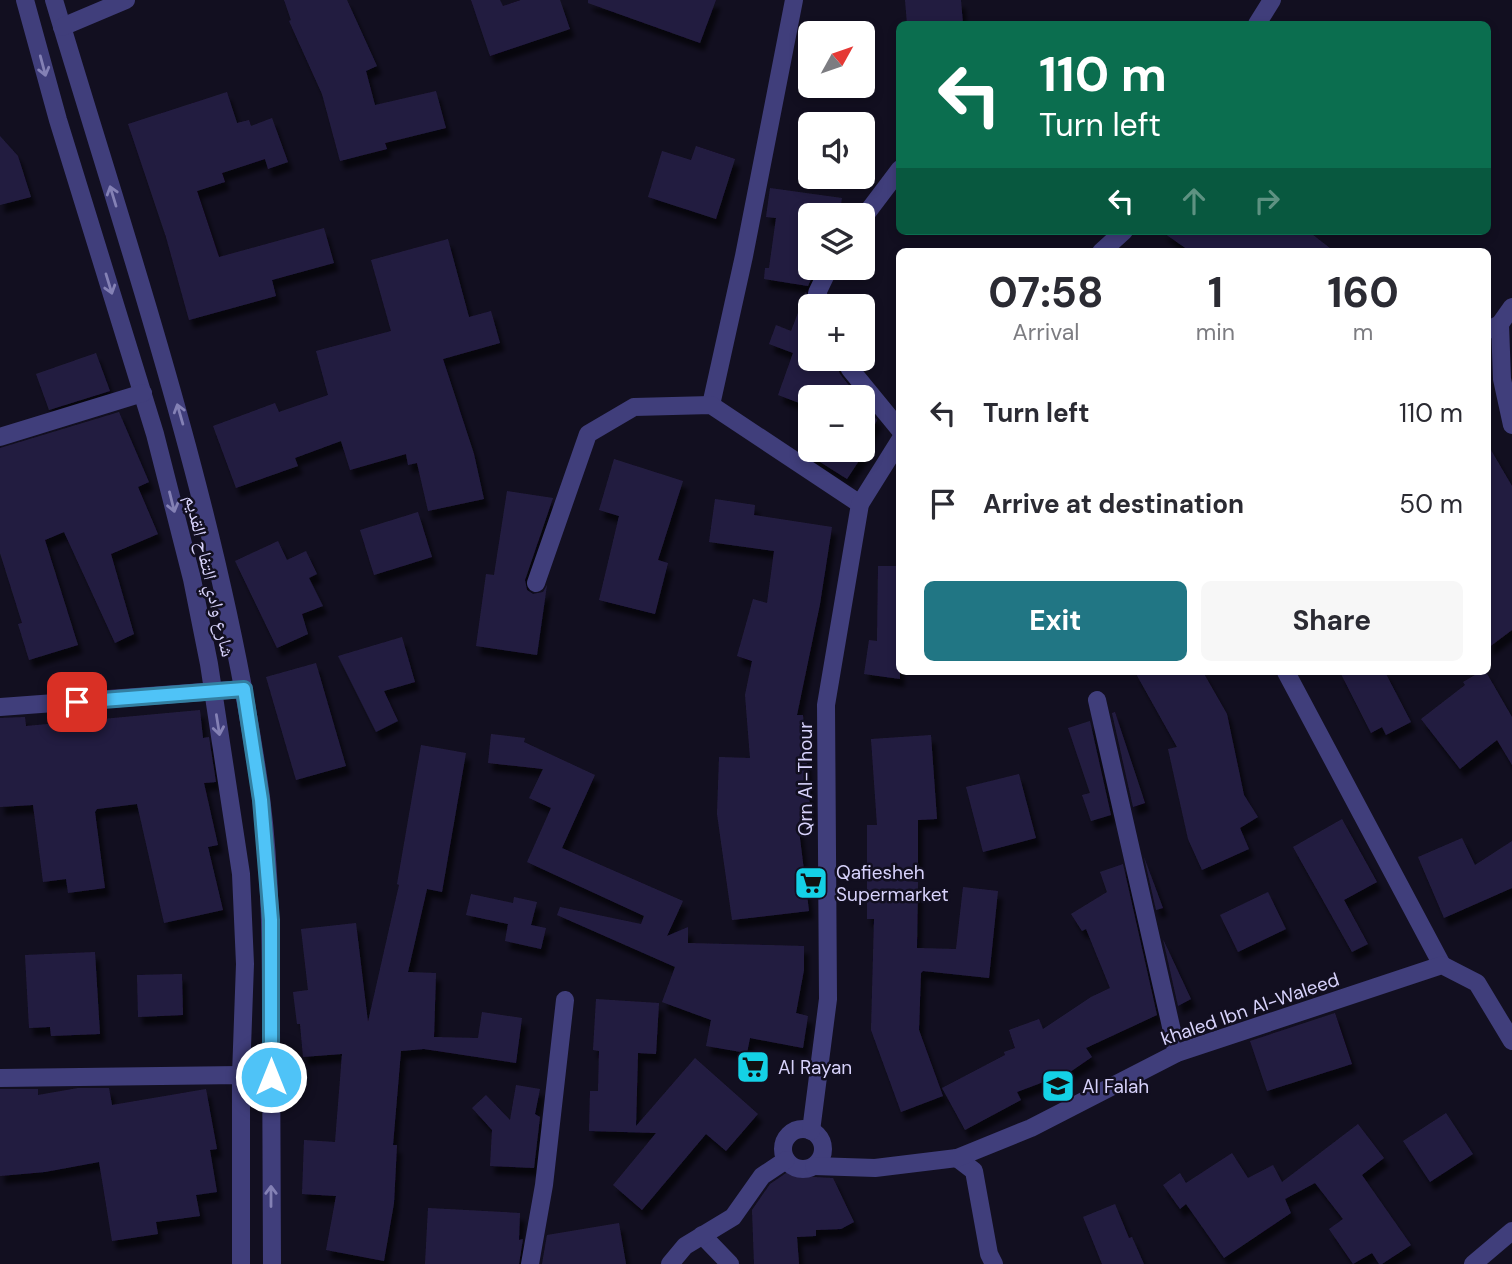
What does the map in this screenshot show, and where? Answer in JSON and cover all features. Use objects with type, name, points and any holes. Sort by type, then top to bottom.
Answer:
[{"type":"street","name":"شارع وادي التفاح القديم","points":[[25,0],[62,133],[155,434],[192,579],[213,692],[241,874],[245,964],[241,1075],[241,1264]]},
{"type":"street","name":"شارع وادي التفاح القديم","points":[[54,0],[180,413],[216,556],[244,689],[261,800],[271,920],[272,1264]]},
{"type":"street","points":[[62,27],[126,0]]},
{"type":"street","points":[[710,405],[744,256],[794,0]]},
{"type":"street","points":[[1259,21],[1272,0]]},
{"type":"street","points":[[874,203],[896,174]]},
{"type":"street","points":[[1105,248],[1120,235]]},
{"type":"street","points":[[1512,307],[1494,327],[1512,425]]},
{"type":"street","points":[[852,371],[896,424]]},
{"type":"street","points":[[0,438],[143,393]]},
{"type":"street","points":[[536,583],[588,434],[634,407],[710,405],[860,504]]},
{"type":"street","name":"Qrn Al-Thour","points":[[811,1131],[828,999],[826,705],[860,504],[896,446]]},
{"type":"street","points":[[1288,675],[1442,965],[1477,983],[1512,1041]]},
{"type":"street","points":[[0,707],[244,689]]},
{"type":"street","points":[[1097,700],[1177,1053]]},
{"type":"street","name":"khaled Ibn Al-Waleed","points":[[814,1166],[875,1168],[957,1158],[1031,1128],[1177,1053],[1442,965]]},
{"type":"street","points":[[530,1264],[544,1185],[565,1000]]},
{"type":"street","points":[[0,1078],[241,1075],[271,1077]]},
{"type":"street","points":[[797,1130],[811,1131],[823,1145],[821,1158],[814,1166],[800,1169],[786,1160],[783,1146],[785,1139],[797,1130]]},
{"type":"street","points":[[957,1158],[974,1171],[989,1255],[993,1264]]},
{"type":"street","points":[[670,1264],[685,1246],[733,1217],[762,1176],[786,1160]]},
{"type":"street","points":[[1473,1264],[1512,1231]]},
{"type":"street","points":[[702,1235],[730,1264]]},
{"type":"building","points":[[284,0],[347,0],[377,66],[366,71],[375,105],[436,91],[446,128],[385,143],[387,149],[340,161],[322,94],[289,21],[291,20]]},
{"type":"building","points":[[471,0],[500,0],[503,6],[521,0],[560,0],[570,29],[490,56]]},
{"type":"building","points":[[588,0],[716,0],[700,43],[588,3]]},
{"type":"building","points":[[905,0],[961,0],[963,21],[907,21]]},
{"type":"building","points":[[227,92],[237,123],[249,120],[251,126],[272,118],[288,162],[268,169],[265,159],[222,173],[225,182],[197,191],[219,257],[324,228],[334,263],[272,280],[276,296],[189,320],[166,237],[128,124]]},
{"type":"building","points":[[0,136],[18,156],[31,197],[0,205]]},
{"type":"building","points":[[696,146],[735,159],[716,219],[648,197],[662,151],[691,160]]},
{"type":"building","points":[[770,188],[842,198],[841,203],[798,203],[798,280],[811,280],[808,286],[764,279],[765,268],[769,268],[776,218],[766,217]]},
{"type":"building","points":[[1167,235],[1313,235],[1330,248],[1185,248]]},
{"type":"building","points":[[448,239],[469,317],[491,311],[500,343],[443,359],[474,454],[484,499],[428,511],[417,463],[408,465],[406,454],[350,470],[341,441],[295,458],[298,466],[236,488],[213,426],[275,403],[279,412],[328,395],[316,351],[391,331],[371,260]]},
{"type":"building","points":[[798,313],[798,371],[839,371],[849,385],[798,385],[798,402],[778,395],[793,353],[769,344],[776,325],[791,331]]},
{"type":"building","points":[[96,353],[110,391],[49,410],[36,374]]},
{"type":"building","points":[[119,412],[149,482],[138,487],[158,534],[111,554],[134,634],[115,643],[64,532],[45,540],[78,645],[29,660],[18,624],[22,623],[0,553],[0,448]]},
{"type":"building","points":[[1491,450],[1512,486],[1512,630],[1491,646]]},
{"type":"building","points":[[614,459],[683,481],[658,560],[668,563],[655,614],[599,600],[619,516],[599,510]]},
{"type":"building","points":[[820,462],[858,462],[847,479]]},
{"type":"building","points":[[507,491],[553,498],[525,580],[527,590],[533,594],[543,592],[547,585],[537,655],[476,646],[486,574],[494,575]]},
{"type":"building","points":[[715,499],[755,505],[754,515],[832,527],[820,604],[797,715],[803,715],[811,821],[798,822],[809,911],[732,920],[717,814],[719,757],[750,758],[745,695],[752,661],[737,656],[753,599],[767,603],[774,551],[709,542]]},
{"type":"building","points":[[418,512],[432,557],[374,575],[360,530]]},
{"type":"building","points":[[278,541],[287,560],[306,551],[317,574],[309,578],[323,606],[302,614],[308,634],[277,648],[235,561]]},
{"type":"building","points":[[878,566],[896,566],[896,675],[900,675],[900,679],[864,674],[869,640],[877,641]]},
{"type":"building","points":[[402,637],[415,682],[384,691],[398,721],[376,732],[338,656]]},
{"type":"building","points":[[316,663],[346,766],[296,780],[266,677]]},
{"type":"building","points":[[1137,675],[1205,675],[1227,714],[1244,795],[1258,817],[1240,828],[1249,849],[1202,870],[1188,839],[1168,749],[1177,747]]},
{"type":"building","points":[[1342,675],[1387,675],[1411,722],[1386,735],[1382,727],[1371,733]]},
{"type":"building","points":[[1475,675],[1488,675],[1512,717],[1512,765],[1497,740],[1460,769],[1421,719],[1465,685],[1463,682]]},
{"type":"building","points":[[200,710],[203,738],[209,737],[216,782],[204,783],[218,845],[208,847],[223,910],[164,923],[137,804],[97,809],[95,812],[105,888],[68,893],[66,879],[43,882],[33,805],[0,807],[0,718],[25,717],[26,726]]},
{"type":"building","points":[[1115,712],[1145,803],[1133,807],[1112,713]]},
{"type":"building","points":[[1090,721],[1111,815],[1091,821],[1082,795],[1090,793],[1068,728]]},
{"type":"building","points":[[491,734],[525,738],[524,742],[595,775],[562,848],[683,901],[667,936],[688,927],[688,943],[804,946],[804,970],[796,1013],[808,1016],[803,1048],[750,1038],[747,1053],[706,1046],[711,1020],[662,1002],[675,967],[557,915],[560,907],[641,924],[644,916],[527,862],[551,808],[529,798],[543,769],[488,763]]},
{"type":"building","points":[[931,735],[937,819],[918,820],[918,868],[879,878],[918,882],[917,948],[956,949],[963,887],[998,891],[989,978],[923,971],[921,973],[919,1030],[943,1096],[901,1112],[871,1030],[874,919],[867,919],[867,825],[877,825],[871,739]]},
{"type":"building","points":[[421,745],[466,753],[442,892],[427,889],[408,972],[436,973],[434,1037],[478,1038],[482,1012],[522,1018],[516,1063],[424,1049],[401,1051],[393,1145],[397,1145],[394,1203],[384,1261],[326,1250],[336,1196],[302,1194],[304,1140],[335,1142],[342,1054],[303,1057],[293,992],[308,990],[301,929],[356,923],[368,1022],[399,885],[397,884]]},
{"type":"building","points":[[1019,774],[1036,838],[983,852],[966,787]]},
{"type":"building","points":[[1342,819],[1377,882],[1344,900],[1368,944],[1352,952],[1293,847]]},
{"type":"building","points":[[1462,838],[1475,865],[1512,841],[1512,888],[1444,918],[1418,857]]},
{"type":"building","points":[[1144,857],[1163,908],[1156,910]]},
{"type":"building","points":[[1123,864],[1157,1015],[1086,1048],[1092,1057],[1070,1072],[1017,1092],[1021,1100],[965,1130],[942,1088],[1015,1048],[1009,1030],[1039,1019],[1043,1029],[1091,997],[1110,988],[1086,929],[1082,931],[1071,914],[1107,892],[1100,872]]},
{"type":"building","points":[[1268,892],[1286,929],[1238,952],[1220,915]]},
{"type":"building","points":[[471,894],[513,903],[514,897],[537,902],[531,925],[546,928],[541,949],[505,941],[508,924],[466,915]]},
{"type":"building","points":[[1163,939],[1191,999],[1178,1006]]},
{"type":"building","points":[[95,952],[100,1034],[51,1036],[50,1027],[29,1028],[25,955]]},
{"type":"building","points":[[182,974],[183,1015],[138,1017],[137,975]]},
{"type":"building","points":[[596,999],[659,1003],[656,1054],[638,1053],[636,1126],[695,1058],[758,1114],[726,1151],[706,1134],[642,1210],[613,1185],[656,1133],[589,1131],[590,1091],[598,1091],[599,1051],[593,1050]]},
{"type":"building","points":[[1335,1013],[1352,1064],[1267,1091],[1250,1041]]},
{"type":"building","points":[[516,1085],[540,1089],[535,1114],[540,1117],[534,1168],[490,1166],[492,1130],[472,1108],[486,1095],[510,1120]]},
{"type":"building","points":[[78,1088],[109,1088],[112,1105],[206,1089],[217,1149],[210,1150],[217,1192],[196,1195],[200,1216],[156,1222],[158,1234],[112,1241],[99,1162],[45,1172],[0,1176],[0,1089],[38,1089],[38,1095]]},
{"type":"building","points":[[1446,1113],[1473,1154],[1430,1182],[1403,1141]]},
{"type":"building","points":[[1358,1124],[1384,1158],[1362,1175],[1411,1245],[1382,1264],[1379,1264],[1372,1253],[1353,1264],[1329,1229],[1343,1219],[1315,1183],[1285,1199],[1291,1213],[1224,1258],[1186,1204],[1180,1209],[1163,1185],[1180,1173],[1186,1183],[1232,1153],[1248,1178],[1273,1165],[1282,1182]]},
{"type":"building","points":[[795,1167],[803,1167],[807,1175],[813,1177],[833,1178],[854,1222],[841,1229],[816,1230],[816,1236],[797,1237],[799,1264],[754,1264],[752,1210],[770,1184]]},
{"type":"building","points":[[1115,1204],[1129,1238],[1132,1237],[1144,1264],[1102,1264],[1083,1217]]},
{"type":"building","points":[[428,1208],[520,1213],[519,1240],[523,1239],[519,1264],[425,1264]]},
{"type":"building","points":[[619,1223],[626,1264],[542,1264],[547,1235]]},
{"type":"place","name":"Qafiesheh Supermarket","points":[[811,883]]},
{"type":"place","name":"Al Rayan","points":[[753,1067]]},
{"type":"place","name":"Al Falah","points":[[1058,1086]]},
{"type":"route","points":[[77,702],[244,689],[261,800],[271,920],[271,1077]]}]
